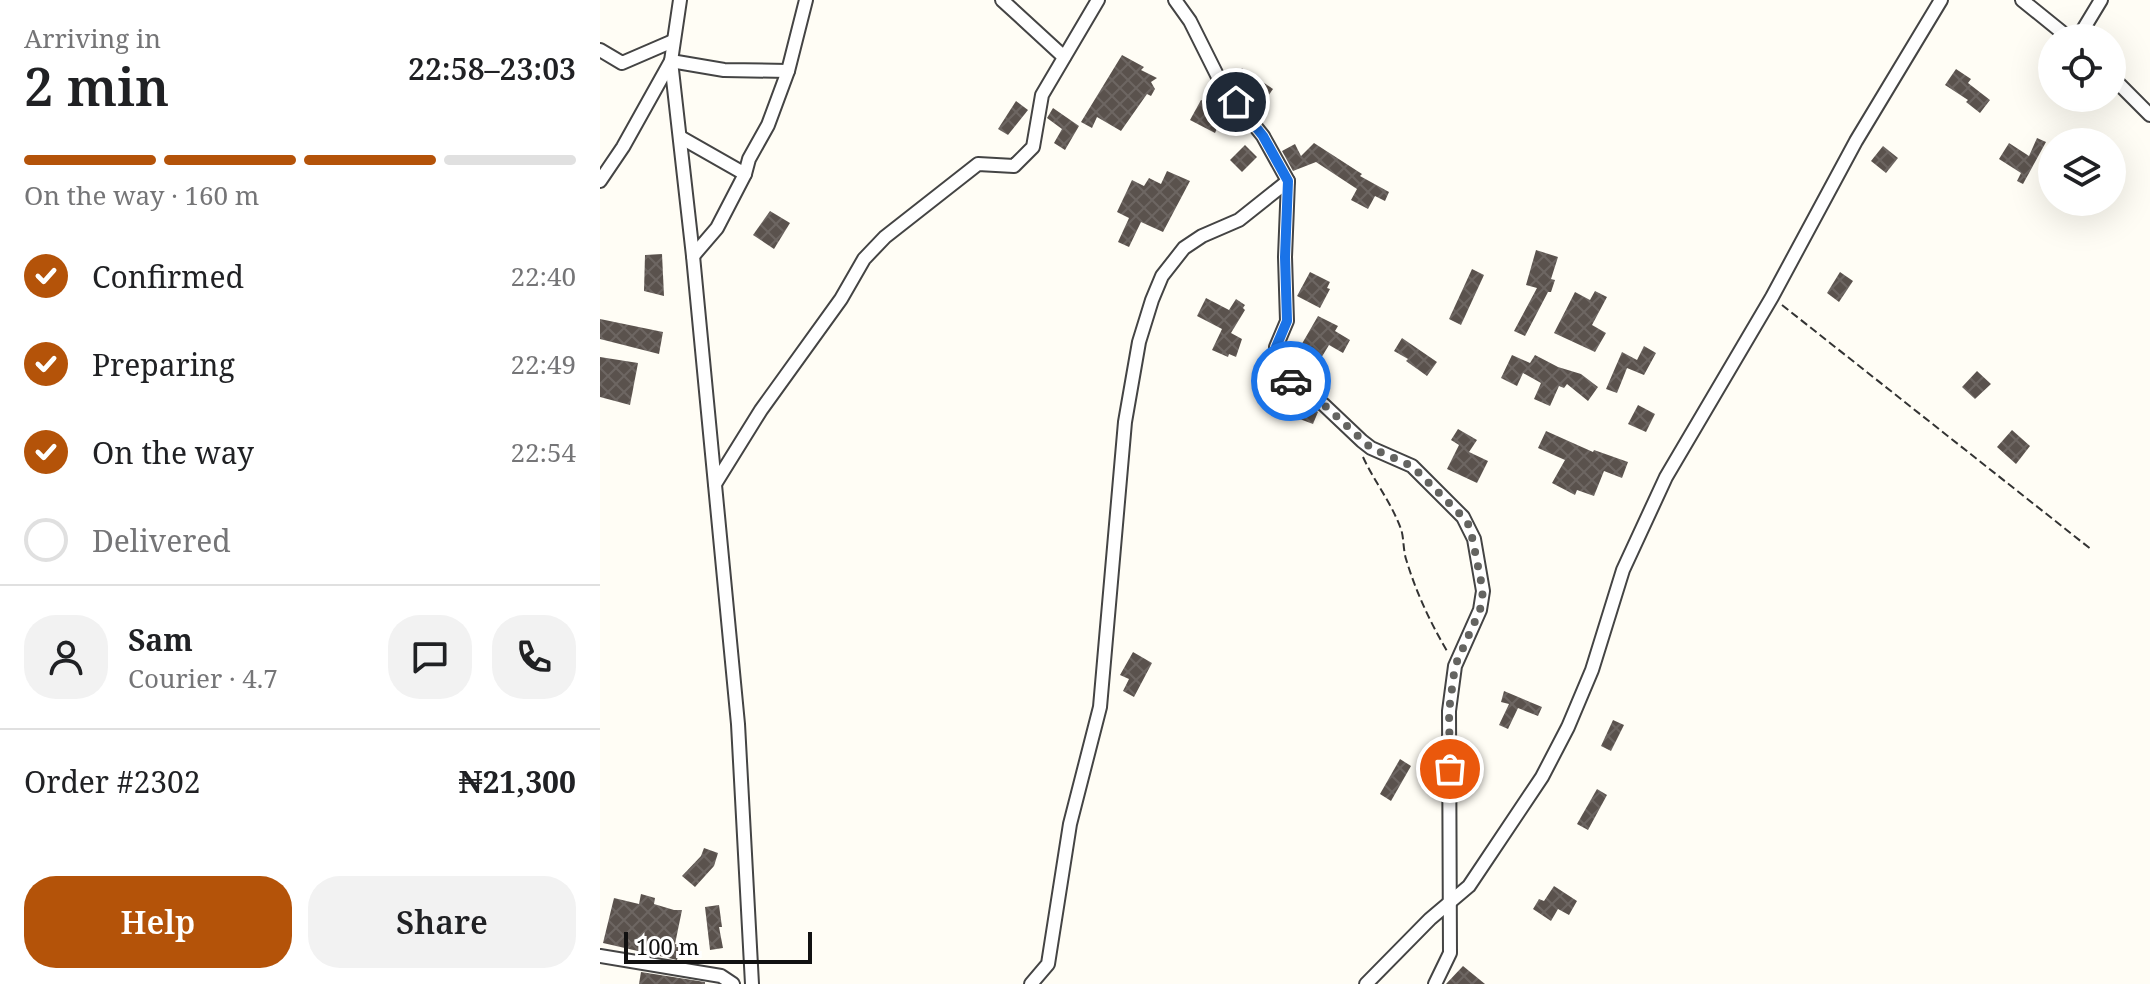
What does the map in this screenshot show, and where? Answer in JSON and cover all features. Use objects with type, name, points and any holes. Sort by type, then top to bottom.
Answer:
[{"type":"street","points":[[680,0],[671,61],[738,724],[752,984]]},
{"type":"street","points":[[693,256],[717,228],[768,125],[788,71],[806,0]]},
{"type":"street","points":[[1002,0],[1064,57]]},
{"type":"street","points":[[715,484],[761,410],[841,299],[864,259],[885,237],[978,164],[1014,166],[1033,147],[1042,95],[1098,0]]},
{"type":"street","points":[[1175,0],[1190,21],[1222,85],[1263,136],[1288,181],[1285,257],[1287,321],[1276,347],[1276,362],[1288,379],[1324,405],[1371,448],[1412,466],[1470,527],[1483,591],[1480,610],[1455,666],[1449,711],[1450,953],[1435,984]]},
{"type":"street","points":[[1366,984],[1406,942],[1469,886],[1542,777],[1592,670],[1623,570],[1666,477],[1772,297],[1856,141],[1941,0]]},
{"type":"street","points":[[2022,0],[2052,24]]},
{"type":"street","points":[[2086,24],[2101,0]]},
{"type":"street","points":[[600,50],[622,63],[673,41]]},
{"type":"street","points":[[671,61],[724,70],[788,71]]},
{"type":"street","points":[[600,181],[623,147],[671,61]]},
{"type":"street","points":[[2126,91],[2150,115]]},
{"type":"street","points":[[680,137],[745,174]]},
{"type":"street","points":[[1031,984],[1048,964],[1070,824],[1100,707],[1125,422],[1139,342],[1152,300],[1162,276],[1184,248],[1202,236],[1239,220],[1288,181]]},
{"type":"street","points":[[600,956],[721,976],[733,984]]},
{"type":"path","points":[[1772,297],[2092,550]]},
{"type":"path","points":[[1357,436],[1364,460],[1384,490],[1402,532],[1405,556],[1428,617],[1455,666]]},
{"type":"building","points":[[1122,55],[1157,78],[1151,82],[1155,89],[1151,96],[1147,94],[1121,131],[1097,117],[1092,128],[1081,122]]},
{"type":"building","points":[[1242,68],[1273,89],[1266,99],[1246,85],[1241,91],[1233,79]]},
{"type":"building","points":[[1956,69],[1971,79],[1968,83],[1990,100],[1980,113],[1966,102],[1968,100],[1945,85]]},
{"type":"building","points":[[1201,100],[1224,112],[1215,133],[1190,120]]},
{"type":"building","points":[[1016,101],[1028,110],[1008,135],[998,129]]},
{"type":"building","points":[[1053,108],[1079,126],[1065,150],[1054,143],[1062,129],[1047,118]]},
{"type":"building","points":[[2038,138],[2038,157],[2023,184],[2017,181],[2021,173],[1999,159],[2009,143],[2029,156]]},
{"type":"building","points":[[1314,143],[1362,174],[1360,176],[1389,192],[1385,201],[1375,196],[1368,209],[1351,200],[1357,189],[1316,162],[1293,171],[1282,151],[1295,144],[1301,156]]},
{"type":"building","points":[[1245,145],[1257,157],[1242,172],[1230,160]]},
{"type":"building","points":[[1883,146],[1898,158],[1886,173],[1871,161]]},
{"type":"building","points":[[1167,171],[1190,181],[1163,232],[1141,222],[1129,247],[1118,242],[1129,218],[1117,212],[1132,180],[1144,186],[1149,178],[1161,184]]},
{"type":"building","points":[[770,211],[790,223],[774,249],[753,235]]},
{"type":"building","points":[[1536,250],[1558,257],[1551,279],[1555,280],[1551,292],[1548,292],[1525,336],[1514,331],[1537,288],[1526,285]]},
{"type":"building","points":[[662,254],[664,296],[644,291],[645,255]]},
{"type":"building","points":[[1472,269],[1484,275],[1461,325],[1449,319]]},
{"type":"building","points":[[1310,272],[1330,282],[1327,288],[1330,289],[1320,308],[1297,296]]},
{"type":"building","points":[[1840,272],[1853,281],[1839,302],[1827,293]]},
{"type":"building","points":[[1595,291],[1607,297],[1592,325],[1606,333],[1595,352],[1554,333],[1575,292],[1590,300]]},
{"type":"building","points":[[1206,298],[1229,310],[1236,299],[1245,305],[1231,333],[1242,339],[1236,357],[1212,350],[1222,329],[1197,316]]},
{"type":"building","points":[[1318,316],[1338,326],[1335,331],[1350,340],[1343,353],[1329,345],[1312,373],[1292,361]]},
{"type":"building","points":[[600,319],[663,332],[659,354],[600,339]]},
{"type":"building","points":[[1402,338],[1437,362],[1427,376],[1394,351]]},
{"type":"building","points":[[1644,346],[1656,353],[1644,375],[1627,368],[1617,393],[1606,389],[1622,352],[1637,360]]},
{"type":"building","points":[[1512,355],[1530,363],[1535,355],[1581,374],[1598,387],[1588,401],[1567,384],[1564,388],[1559,386],[1550,406],[1534,399],[1541,383],[1523,373],[1517,386],[1501,378]]},
{"type":"building","points":[[600,357],[638,363],[630,405],[600,397]]},
{"type":"building","points":[[1977,371],[1991,384],[1975,399],[1962,387]]},
{"type":"building","points":[[1290,392],[1318,412],[1313,424],[1281,412]]},
{"type":"building","points":[[1638,405],[1655,414],[1646,432],[1628,424]]},
{"type":"building","points":[[1458,429],[1477,440],[1469,452],[1488,461],[1477,483],[1447,469],[1459,445],[1451,440]]},
{"type":"building","points":[[2012,430],[2030,446],[2016,464],[1997,447]]},
{"type":"building","points":[[1546,431],[1593,452],[1628,462],[1622,478],[1604,471],[1594,496],[1577,490],[1575,495],[1552,483],[1565,460],[1538,448]]},
{"type":"building","points":[[1133,652],[1152,663],[1134,697],[1123,691],[1129,679],[1120,675]]},
{"type":"building","points":[[1504,691],[1542,707],[1538,716],[1518,708],[1508,729],[1499,725],[1509,704],[1501,702]]},
{"type":"building","points":[[1613,720],[1624,725],[1611,751],[1601,746]]},
{"type":"building","points":[[1400,759],[1411,766],[1391,801],[1380,794]]},
{"type":"building","points":[[1597,789],[1607,795],[1588,830],[1577,824]]},
{"type":"building","points":[[704,848],[718,853],[714,866],[695,887],[682,876],[701,856]]},
{"type":"building","points":[[1554,886],[1577,901],[1569,915],[1558,909],[1551,921],[1533,909],[1539,899],[1544,901]]},
{"type":"building","points":[[641,894],[655,898],[654,904],[682,910],[675,944],[681,945],[677,960],[603,943],[614,898],[639,904]]},
{"type":"building","points":[[719,905],[723,948],[710,950],[705,907]]},
{"type":"building","points":[[1463,966],[1485,984],[1446,984]]},
{"type":"building","points":[[641,972],[705,982],[705,984],[639,984]]},
{"type":"way so far","points":[[1291,381],[1324,405],[1371,448],[1412,466],[1470,527],[1483,591],[1480,610],[1455,666],[1449,711],[1450,769]]},
{"type":"route","points":[[1236,102],[1263,136],[1288,181],[1285,257],[1287,321],[1276,347],[1276,362],[1291,381]]}]
